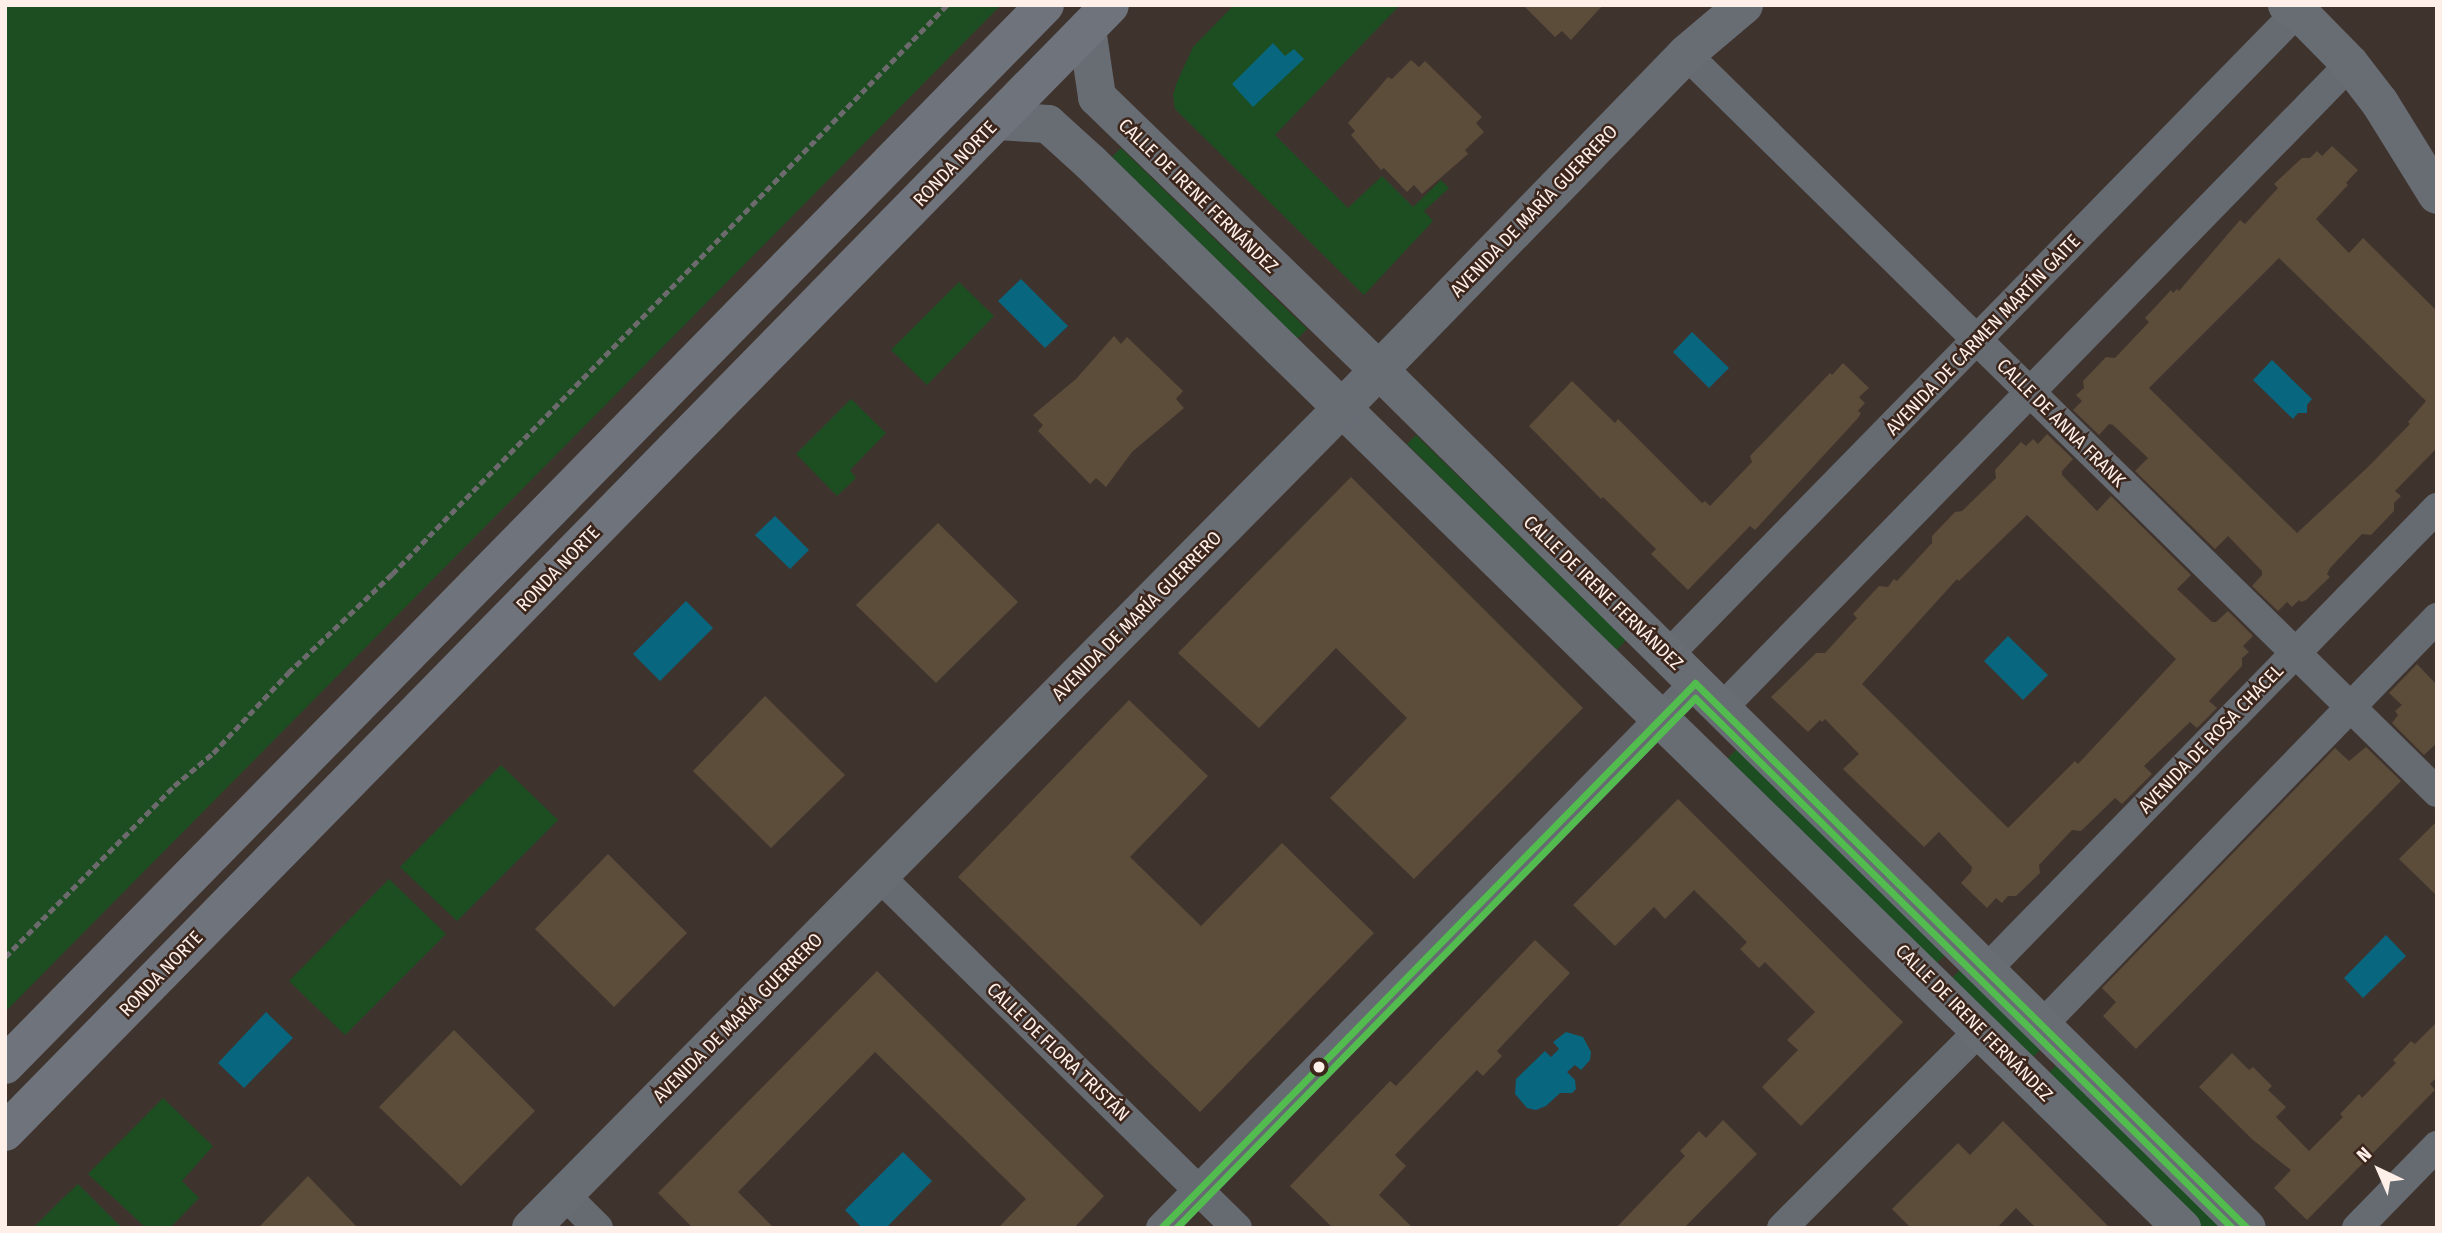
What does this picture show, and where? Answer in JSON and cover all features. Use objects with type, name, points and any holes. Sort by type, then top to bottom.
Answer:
[{"type":"main road","points":[[5,1065],[1045,5]]},
{"type":"main road","name":"RONDA NORTE","points":[[5,1132],[1098,17]]},
{"type":"street","name":"AVENIDA DE MARÍA GUERRERO","points":[[531,1228],[1343,407],[1686,54],[1744,5]]},
{"type":"street","points":[[2292,8],[2350,64],[2380,103],[2437,195]]},
{"type":"street","name":"AVENIDA DE CARMEN MARTÍN GAITE","points":[[1667,656],[1978,341],[2292,8]]},
{"type":"street","name":"CALLE DE IRENE FERNÁNDEZ","points":[[1098,17],[1097,97],[1379,370],[2247,1228]]},
{"type":"street","name":"CALLE DE ANNA FRANK","points":[[1686,54],[2437,792]]},
{"type":"street","points":[[1161,1228],[1662,717],[1708,695],[2030,393],[2350,64]]},
{"type":"street","name":"CALLE DE IRENE FERNÁNDEZ","points":[[997,121],[1048,124],[1662,717],[2182,1228]]},
{"type":"street","name":"AVENIDA DE ROSA CHACEL","points":[[1986,970],[2437,508]]},
{"type":"street","points":[[2041,1026],[2437,618]]},
{"type":"street","name":"CALLE DE FLORA TRISTÁN","points":[[879,876],[1237,1228]]},
{"type":"street","points":[[1782,1228],[1981,1028]]},
{"type":"street","points":[[2357,1228],[2437,1146]]},
{"type":"street","points":[[564,1194],[598,1228]]},
{"type":"path","points":[[5,957],[479,487],[947,5]]},
{"type":"green space","points":[[5,5],[1001,5],[5,1012]]},
{"type":"green space","points":[[1234,5],[1400,5],[1275,135],[1348,208],[1382,176],[1413,207],[1441,180],[1449,188],[1424,211],[1433,221],[1364,295],[1175,109],[1173,95],[1193,47]]},
{"type":"green space","points":[[1121,148],[1307,329],[1297,339],[1112,157]]},
{"type":"green space","points":[[959,282],[994,316],[927,385],[891,350]]},
{"type":"green space","points":[[851,399],[886,433],[850,470],[856,478],[837,496],[796,454]]},
{"type":"green space","points":[[1416,435],[1626,640],[1616,651],[1407,444]]},
{"type":"green space","points":[[1737,749],[1948,952],[1936,964],[1727,759]]},
{"type":"green space","points":[[501,765],[558,820],[457,921],[400,867]]},
{"type":"green space","points":[[389,879],[446,934],[345,1035],[289,981]]},
{"type":"green space","points":[[1963,967],[2044,1046],[2031,1059],[1951,979]]},
{"type":"green space","points":[[2060,1061],[2227,1228],[2203,1228],[2047,1075]]},
{"type":"green space","points":[[163,1098],[213,1146],[182,1181],[199,1198],[170,1228],[146,1228],[88,1174]]},
{"type":"green space","points":[[78,1184],[122,1228],[33,1228],[61,1200]]},
{"type":"water","points":[[1273,43],[1285,56],[1294,49],[1304,59],[1253,107],[1232,84]]},
{"type":"water","points":[[1021,279],[1068,326],[1045,348],[998,301]]},
{"type":"water","points":[[1692,332],[1729,368],[1709,388],[1673,352]]},
{"type":"water","points":[[2272,360],[2312,399],[2307,405],[2307,413],[2298,413],[2293,419],[2253,380]]},
{"type":"water","points":[[775,516],[809,550],[790,569],[755,535]]},
{"type":"water","points":[[686,601],[713,628],[660,681],[633,654]]},
{"type":"water","points":[[2008,636],[2048,675],[2023,700],[1984,661]]},
{"type":"water","points":[[2386,935],[2406,956],[2363,998],[2344,978]]},
{"type":"water","points":[[266,1012],[293,1038],[244,1088],[218,1063]]},
{"type":"water","points":[[1566,1032],[1583,1037],[1591,1052],[1590,1060],[1581,1070],[1575,1065],[1567,1072],[1575,1080],[1576,1089],[1572,1093],[1560,1093],[1546,1106],[1536,1110],[1527,1108],[1515,1094],[1516,1079],[1545,1051],[1551,1057],[1559,1049],[1553,1042]]},
{"type":"water","points":[[903,1152],[932,1181],[886,1228],[862,1228],[845,1210]]},
{"type":"building","points":[[1523,5],[1603,5],[1571,40],[1562,31],[1555,37]]},
{"type":"building","points":[[1411,60],[1419,67],[1425,61],[1482,117],[1476,123],[1484,132],[1465,150],[1468,154],[1422,194],[1414,185],[1407,192],[1384,168],[1381,170],[1351,135],[1355,131],[1348,123],[1388,77],[1392,79]]},
{"type":"building","points":[[2332,146],[2358,170],[2346,183],[2348,185],[2316,219],[2349,253],[2363,238],[2437,311],[2437,452],[2435,450],[2395,491],[2401,496],[2394,503],[2394,511],[2371,535],[2362,534],[2330,568],[2327,574],[2330,577],[2306,600],[2299,600],[2292,607],[2287,602],[2278,611],[2252,586],[2262,575],[2262,571],[2228,536],[2215,549],[2135,471],[2148,458],[2113,425],[2109,424],[2099,435],[2073,410],[2082,401],[2076,395],[2084,388],[2083,381],[2106,357],[2115,358],[2149,322],[2145,318],[2171,290],[2173,293],[2177,289],[2179,291],[2240,220],[2245,224],[2278,188],[2274,184],[2302,158],[2310,158],[2317,151],[2322,156]],"holes":[[[2279,258],[2426,401],[2408,422],[2410,424],[2368,467],[2297,533],[2149,388]]]},
{"type":"building","points":[[1114,336],[1121,344],[1127,337],[1183,391],[1176,399],[1184,408],[1132,452],[1106,487],[1096,478],[1090,484],[1038,431],[1043,425],[1033,415],[1076,379]]},
{"type":"building","points":[[1843,363],[1869,388],[1859,397],[1865,403],[1858,411],[1861,413],[1858,418],[1755,530],[1750,526],[1688,590],[1651,554],[1656,549],[1603,497],[1601,499],[1529,426],[1572,381],[1615,423],[1618,419],[1702,503],[1705,501],[1710,506],[1752,462],[1750,456],[1830,373],[1832,375]]},
{"type":"building","points":[[2047,434],[2073,459],[2062,471],[2062,475],[2097,511],[2111,496],[2191,575],[2177,589],[2212,622],[2216,622],[2228,611],[2253,636],[2243,646],[2249,652],[2242,658],[2242,666],[2209,701],[2217,708],[2197,728],[2190,722],[2144,766],[2152,774],[2122,804],[2115,798],[2081,831],[2072,830],[2039,865],[2040,873],[2016,896],[2008,896],[2002,903],[1996,898],[1987,908],[1961,883],[1972,867],[1939,832],[1924,847],[1843,769],[1859,754],[1825,719],[1822,722],[1820,720],[1808,732],[1771,697],[1816,653],[1825,653],[1857,618],[1853,614],[1879,586],[1888,587],[1894,579],[1897,581],[1932,543],[1932,536],[1955,512],[1962,511],[1996,478],[1995,470],[2021,442],[2026,446],[2033,439],[2038,444]],"holes":[[[2027,515],[2176,659],[2078,764],[2075,761],[2008,828],[1862,684],[1957,579],[1959,581]]]},
{"type":"building","points":[[1351,477],[1583,708],[1414,879],[1330,798],[1407,718],[1336,648],[1259,728],[1178,653]]},
{"type":"building","points":[[938,523],[1018,602],[936,683],[856,605]]},
{"type":"building","points":[[2417,664],[2437,685],[2437,743],[2424,755],[2392,723],[2398,715],[2395,711],[2402,705],[2389,693]]},
{"type":"building","points":[[765,696],[845,775],[771,848],[693,771]]},
{"type":"building","points":[[1129,700],[1208,776],[1130,857],[1201,926],[1282,843],[1374,933],[1200,1112],[958,877]]},
{"type":"building","points":[[2366,747],[2401,781],[2136,1049],[2103,1016],[2116,1002],[2102,988],[2335,748],[2349,761]]},
{"type":"building","points":[[1678,799],[1903,1022],[1801,1126],[1762,1087],[1798,1050],[1787,1040],[1815,1012],[1765,962],[1759,968],[1740,949],[1747,942],[1694,890],[1665,919],[1654,907],[1615,946],[1573,905]]},
{"type":"building","points":[[2437,821],[2437,896],[2399,859]]},
{"type":"building","points":[[608,854],[687,933],[614,1007],[535,929]]},
{"type":"building","points":[[1535,940],[1570,973],[1497,1051],[1502,1056],[1483,1076],[1477,1070],[1395,1155],[1406,1166],[1379,1195],[1413,1228],[1333,1228],[1290,1186],[1390,1081],[1396,1086]]},
{"type":"building","points":[[877,971],[1104,1196],[1074,1228],[998,1228],[1026,1199],[875,1052],[738,1192],[774,1228],[693,1228],[658,1193]]},
{"type":"building","points":[[2437,1022],[2437,1077],[2430,1084],[2435,1090],[2307,1220],[2274,1188],[2291,1170],[2253,1140],[2199,1087],[2232,1053],[2249,1070],[2253,1067],[2272,1086],[2268,1090],[2286,1107],[2276,1117],[2309,1151],[2343,1117],[2340,1114],[2359,1094],[2362,1098],[2396,1063],[2393,1060],[2411,1041],[2415,1044]]},
{"type":"building","points":[[454,1030],[535,1111],[461,1186],[379,1107]]},
{"type":"building","points":[[1723,1120],[1757,1154],[1684,1228],[1616,1228],[1685,1156],[1680,1151],[1699,1131],[1706,1138]]},
{"type":"building","points":[[2003,1121],[2110,1228],[2036,1228],[2016,1208],[1997,1228],[1911,1228],[1892,1209],[1958,1143],[1970,1155]]},
{"type":"building","points":[[308,1176],[358,1228],[258,1228]]},
{"type":"transit line","points":[[1161,1228],[1695,683],[2247,1228]]},
{"type":"transit line","points":[[1176,1228],[1695,698],[2232,1228]]}]
